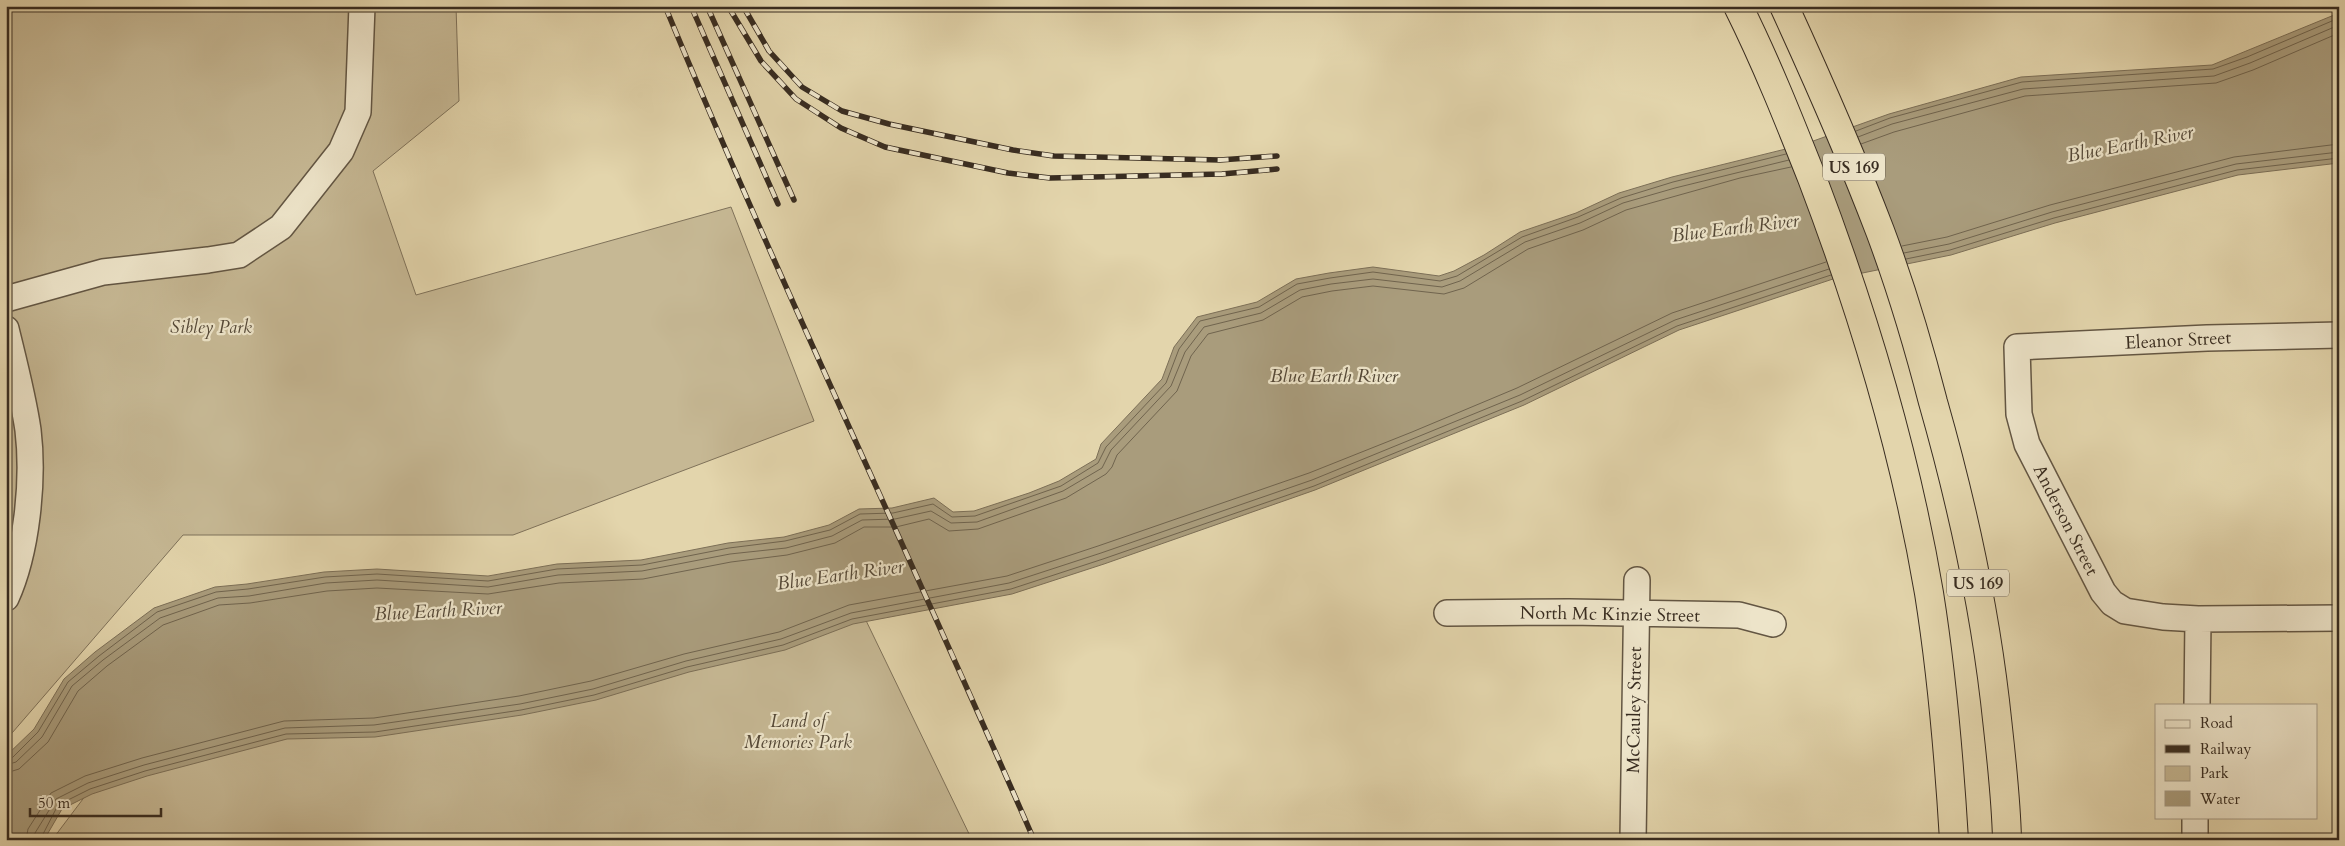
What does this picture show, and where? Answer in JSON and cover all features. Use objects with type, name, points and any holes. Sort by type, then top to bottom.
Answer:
[{"type":"highway","name":"US 169","points":[[1784,6],[1835,118],[1881,233],[1914,332],[1954,478],[1978,583],[1990,657],[2006,808],[2007,840]]},
{"type":"highway","name":"US 169","points":[[1742,15],[1794,133],[1833,234],[1869,344],[1907,483],[1928,592],[1950,759],[1954,840]]},
{"type":"highway","points":[[2006,808],[2011,840]]},
{"type":"street","points":[[6,299],[102,272],[208,260],[239,254],[281,227],[341,151],[358,112],[362,6]]},
{"type":"street","points":[[6,329],[28,430],[30,472],[24,529],[13,583],[6,598]]},
{"type":"street","name":"Eleanor Street","points":[[2017,347],[2207,338],[2339,335]]},
{"type":"street","name":"Anderson Street","points":[[2017,347],[2019,414],[2027,444],[2103,592],[2112,603],[2125,611],[2198,619],[2339,618]]},
{"type":"street","name":"McCauley Street","points":[[1633,840],[1637,580]]},
{"type":"street","name":"North Mc Kinzie Street","points":[[1447,614],[1739,615],[1773,624]]},
{"type":"street","points":[[2197,704],[2198,619]]},
{"type":"street","points":[[2195,818],[2195,840]]},
{"type":"green space","name":"Sibley Park","points":[[6,6],[456,6],[459,101],[373,171],[416,295],[731,207],[814,421],[513,535],[183,535],[6,740]]},
{"type":"green space","name":"Land of Memories Park","points":[[859,606],[972,840],[52,840],[95,783]]},
{"type":"water","name":"Blue Earth River","points":[[2339,13],[2339,163],[2238,175],[2055,223],[1951,255],[1833,279],[1679,330],[1524,405],[1315,490],[1012,594],[853,624],[785,650],[689,672],[596,700],[522,715],[375,737],[287,739],[147,776],[92,794],[62,809],[44,840],[6,840],[6,756],[34,729],[64,679],[95,652],[154,608],[215,587],[324,572],[377,569],[488,576],[557,564],[641,560],[728,543],[784,537],[829,525],[859,509],[892,508],[934,498],[953,512],[974,511],[1059,481],[1096,459],[1101,444],[1162,379],[1174,347],[1197,317],[1257,302],[1296,279],[1373,267],[1439,276],[1454,271],[1484,255],[1520,232],[1576,213],[1619,193],[1672,177],[1802,145],[1889,114],[2021,77],[2212,65]]},
{"type":"railway","points":[[665,6],[801,320],[1034,840]]},
{"type":"railway","points":[[691,6],[778,204]]},
{"type":"railway","points":[[707,6],[794,200]]},
{"type":"railway","points":[[728,6],[761,61],[796,99],[841,128],[885,147],[1008,173],[1050,178],[1222,174],[1277,169]]},
{"type":"railway","points":[[743,6],[769,51],[802,87],[842,111],[889,124],[1013,150],[1054,156],[1220,160],[1277,156]]}]
